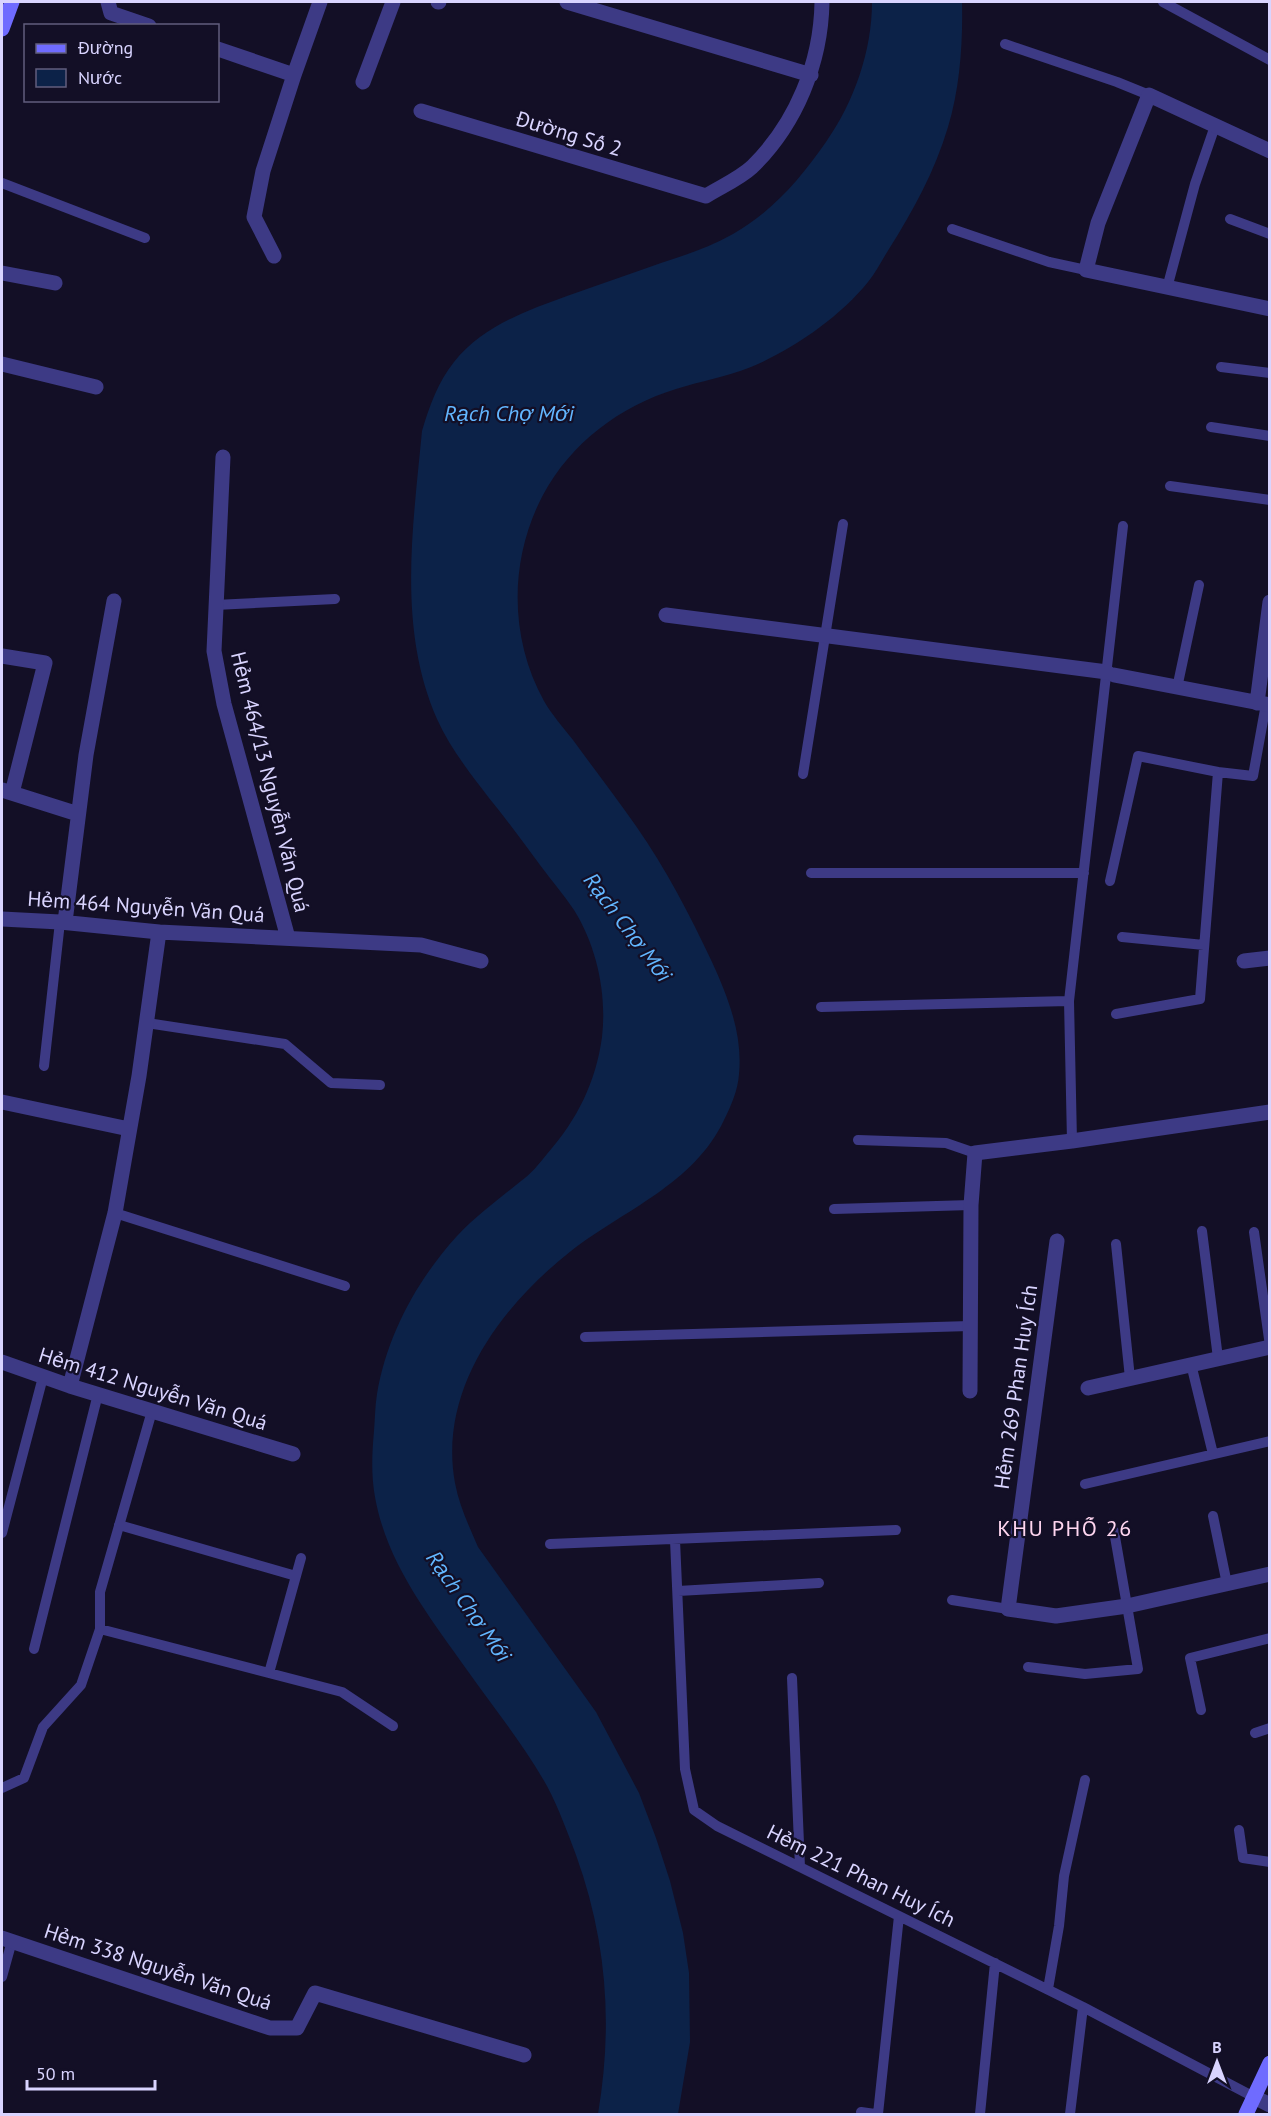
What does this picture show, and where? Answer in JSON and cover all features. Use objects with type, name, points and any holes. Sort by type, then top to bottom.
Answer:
[{"type":"main road","points":[[2,29],[12,2]]},
{"type":"main road","points":[[1246,2115],[1269,2063]]},
{"type":"street","points":[[108,2],[111,13],[140,24]]},
{"type":"street","points":[[274,256],[254,217],[263,171],[320,2]]},
{"type":"street","points":[[363,82],[393,2]]},
{"type":"street","points":[[567,2],[810,75],[822,15],[822,2]]},
{"type":"street","points":[[219,49],[294,75]]},
{"type":"street","name":"Đường Số 2","points":[[421,111],[706,196],[750,168],[771,146],[792,115],[810,75]]},
{"type":"street","points":[[1269,151],[1149,95],[1098,223],[1086,270],[1269,309]]},
{"type":"street","points":[[2,273],[55,283]]},
{"type":"street","points":[[2,364],[96,387]]},
{"type":"street","name":"Hẻm 464/13 Nguyễn Văn Quá","points":[[223,457],[214,651],[224,704],[288,938]]},
{"type":"street","points":[[62,922],[86,755],[114,601]]},
{"type":"street","points":[[666,615],[1111,674],[1264,704],[1269,602]]},
{"type":"street","points":[[2,656],[45,663],[7,792],[78,814]]},
{"type":"street","name":"Hẻm 464 Nguyễn Văn Quá","points":[[2,919],[62,922],[159,932],[421,945],[481,961]]},
{"type":"street","points":[[70,1386],[115,1213],[147,1023],[159,932]]},
{"type":"street","points":[[1244,961],[1269,958]]},
{"type":"street","points":[[2,1102],[129,1129]]},
{"type":"street","points":[[970,1391],[971,1205],[975,1153],[1269,1112]]},
{"type":"street","name":"Hẻm 269 Phan Huy Ích","points":[[1008,1610],[1057,1241]]},
{"type":"street","points":[[1088,1388],[1269,1347]]},
{"type":"street","name":"Hẻm 412 Nguyễn Văn Quá","points":[[2,1362],[70,1386],[293,1454]]},
{"type":"street","points":[[1008,1610],[1056,1616],[1127,1606],[1269,1574]]},
{"type":"street","name":"Hẻm 338 Nguyễn Văn Quá","points":[[7,1940],[270,2028],[297,2028],[315,1993],[524,2055]]},
{"type":"street","points":[[1254,2097],[1269,2105]]},
{"type":"lane","points":[[1163,2],[1269,60]]},
{"type":"lane","points":[[1005,44],[1149,95]]},
{"type":"lane","points":[[1167,288],[1195,184],[1215,126]]},
{"type":"lane","points":[[2,183],[145,237]]},
{"type":"lane","points":[[1230,219],[1269,234]]},
{"type":"lane","points":[[952,229],[1049,262],[1086,270]]},
{"type":"lane","points":[[1221,367],[1269,373]]},
{"type":"lane","points":[[1210,427],[1269,436]]},
{"type":"lane","points":[[1170,486],[1269,500]]},
{"type":"lane","points":[[803,774],[843,524]]},
{"type":"lane","points":[[1072,1141],[1069,1001],[1111,674],[1123,526]]},
{"type":"lane","points":[[1177,688],[1199,585]]},
{"type":"lane","points":[[215,605],[335,599]]},
{"type":"lane","points":[[1110,881],[1138,756],[1218,772],[1253,776],[1264,704]]},
{"type":"lane","points":[[1116,1014],[1200,999],[1218,772]]},
{"type":"lane","points":[[811,873],[1084,873]]},
{"type":"lane","points":[[44,1066],[62,922]]},
{"type":"lane","points":[[1122,937],[1204,945]]},
{"type":"lane","points":[[821,1007],[1069,1001]]},
{"type":"lane","points":[[147,1023],[285,1044],[331,1083],[380,1085]]},
{"type":"lane","points":[[858,1140],[946,1143],[975,1153]]},
{"type":"lane","points":[[834,1209],[971,1205]]},
{"type":"lane","points":[[115,1213],[345,1286]]},
{"type":"lane","points":[[1202,1231],[1218,1358]]},
{"type":"lane","points":[[1254,1232],[1269,1347]]},
{"type":"lane","points":[[1116,1244],[1130,1378]]},
{"type":"lane","points":[[585,1337],[970,1326]]},
{"type":"lane","points":[[1191,1364],[1213,1454]]},
{"type":"lane","points":[[2,1533],[43,1377]]},
{"type":"lane","points":[[34,1648],[98,1394]]},
{"type":"lane","points":[[2,1788],[24,1778],[43,1728],[81,1685],[100,1629],[100,1592],[152,1411]]},
{"type":"lane","points":[[1085,1484],[1269,1441]]},
{"type":"lane","points":[[1213,1516],[1227,1584]]},
{"type":"lane","points":[[119,1525],[296,1576]]},
{"type":"lane","points":[[550,1544],[896,1530]]},
{"type":"lane","points":[[1028,1667],[1085,1674],[1138,1669],[1114,1531]]},
{"type":"lane","name":"Hẻm 221 Phan Huy Ích","points":[[675,1540],[685,1769],[694,1810],[717,1826],[1048,1989],[1254,2097]]},
{"type":"lane","points":[[269,1673],[301,1558]]},
{"type":"lane","points":[[678,1591],[819,1583]]},
{"type":"lane","points":[[952,1600],[1008,1610]]},
{"type":"lane","points":[[100,1629],[342,1692],[393,1726]]},
{"type":"lane","points":[[1201,1710],[1190,1658],[1269,1638]]},
{"type":"lane","points":[[792,1678],[800,1867]]},
{"type":"lane","points":[[1255,1733],[1269,1728]]},
{"type":"lane","points":[[1048,1989],[1059,1926],[1064,1876],[1085,1780]]},
{"type":"lane","points":[[1239,1830],[1243,1858],[1269,1862]]},
{"type":"lane","points":[[861,2112],[876,2115],[899,1916]]},
{"type":"lane","points":[[2,1977],[7,1940]]},
{"type":"lane","points":[[980,2115],[995,1964]]},
{"type":"lane","points":[[1070,2115],[1083,2007]]},
{"type":"water","name":"Rạch Chợ Mới","points":[[872,2],[962,2],[960,65],[948,127],[937,159],[907,220],[868,282],[857,295],[844,308],[799,342],[767,360],[742,370],[655,396],[617,416],[583,443],[554,476],[543,495],[524,545],[519,572],[519,625],[524,651],[533,677],[547,706],[636,826],[677,892],[724,989],[733,1017],[740,1059],[734,1098],[711,1142],[695,1162],[676,1179],[571,1251],[521,1297],[499,1324],[480,1353],[466,1383],[456,1415],[452,1449],[455,1483],[478,1547],[596,1712],[639,1793],[670,1881],[683,1933],[689,1973],[690,2042],[678,2114],[598,2114],[605,2048],[604,1983],[595,1919],[576,1855],[563,1820],[538,1771],[424,1609],[399,1567],[381,1521],[372,1472],[377,1394],[388,1351],[406,1309],[429,1271],[457,1236],[480,1214],[532,1172],[567,1128],[590,1085],[599,1054],[603,1021],[598,971],[582,924],[566,899],[454,750],[437,719],[425,684],[412,613],[411,577],[422,431],[435,395],[448,370],[465,349],[491,329],[536,308],[716,243],[747,225],[773,205],[816,155],[845,110],[865,57]]},
{"type":"district","name":"KHU PHỐ 26","points":[[1065,1528]]}]
